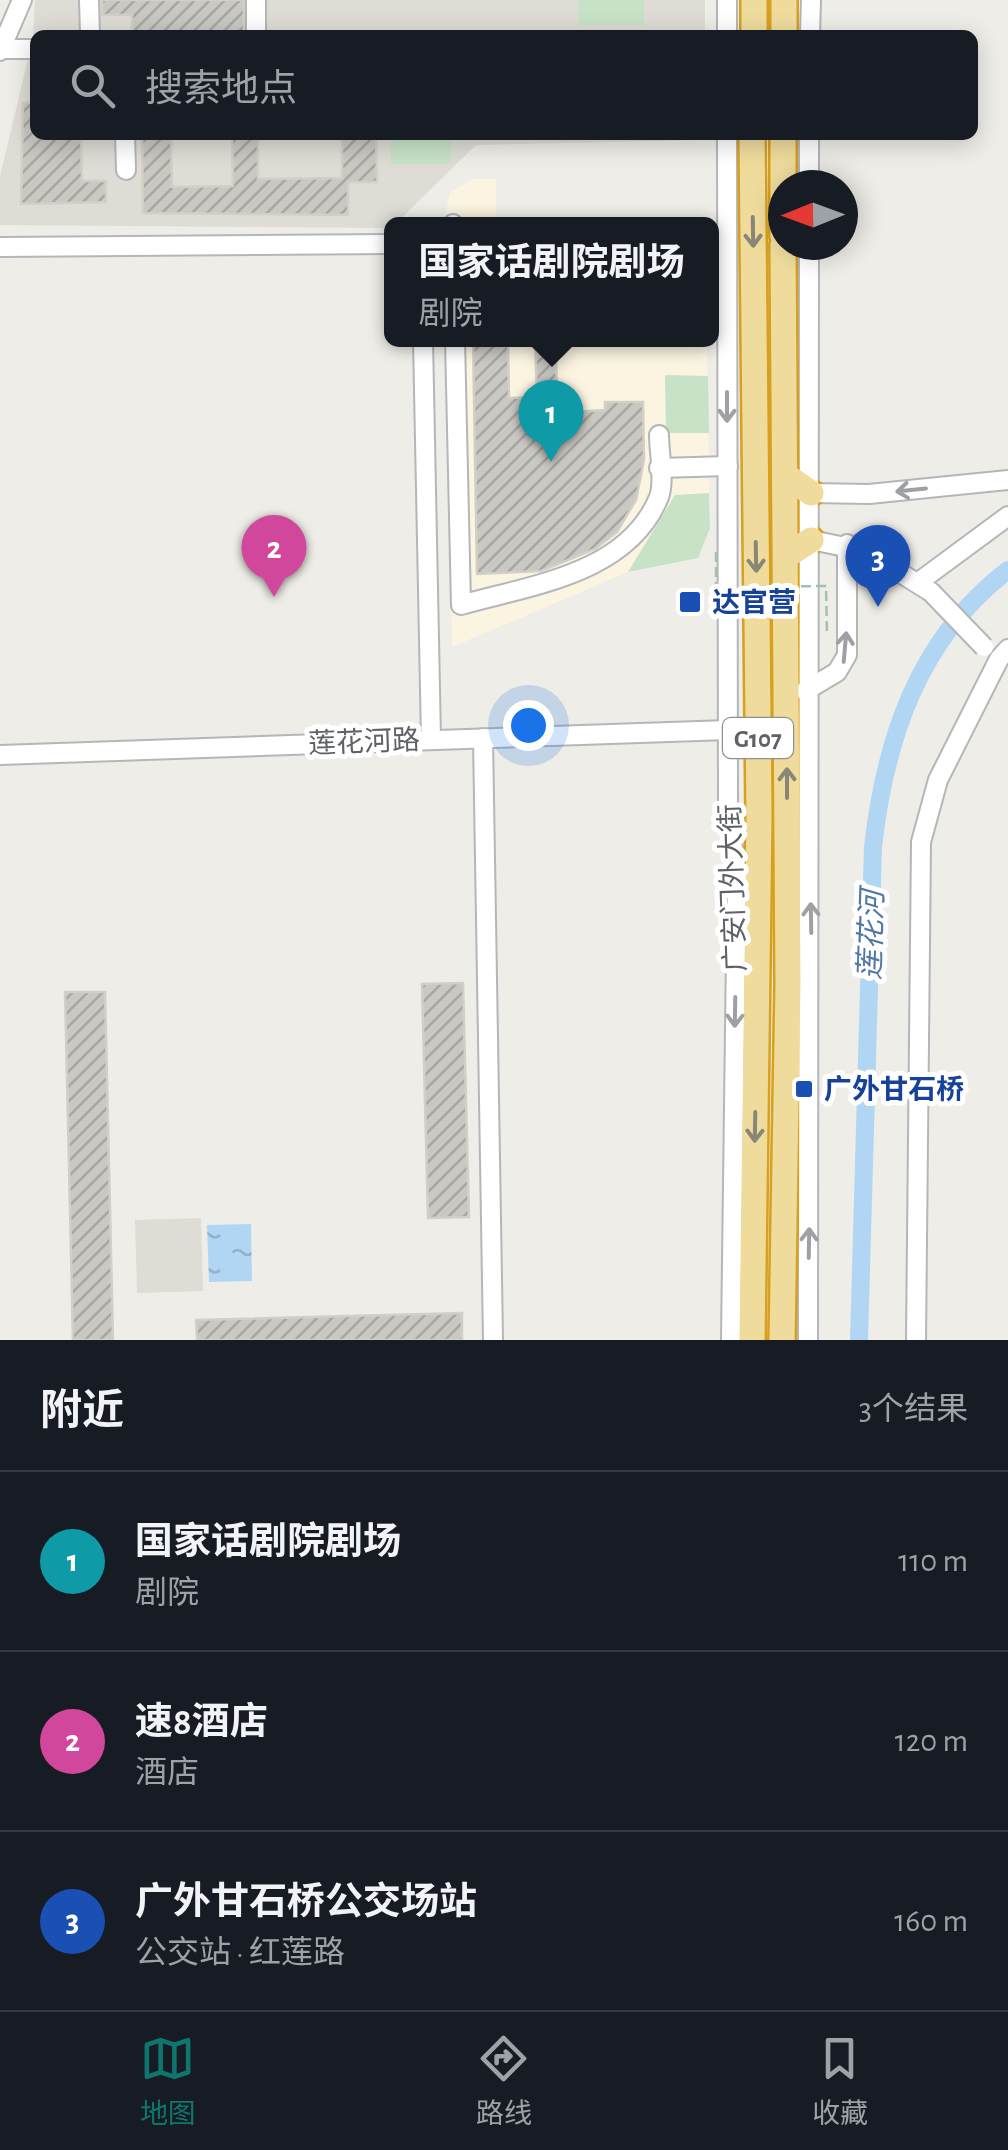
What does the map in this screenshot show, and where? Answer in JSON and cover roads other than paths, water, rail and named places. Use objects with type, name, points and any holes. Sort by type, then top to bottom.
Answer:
[{"type":"highway","points":[[754,0],[754,30]]},
{"type":"highway","points":[[784,0],[784,30]]},
{"type":"highway","name":"广安门外大街","points":[[752,140],[759,816],[752,1340]]},
{"type":"highway","points":[[783,140],[783,170]]},
{"type":"highway","name":"广安门外大街","points":[[782,1340],[798,692],[786,556],[785,476],[796,288],[788,260]]},
{"type":"highway","points":[[785,476],[811,493]]},
{"type":"highway","points":[[786,556],[811,540]]},
{"type":"street","points":[[22,0],[0,50],[30,49]]},
{"type":"street","points":[[90,0],[90,30]]},
{"type":"street","points":[[256,0],[256,30]]},
{"type":"street","points":[[727,0],[727,30]]},
{"type":"street","points":[[810,30],[811,0]]},
{"type":"street","points":[[124,140],[126,170]]},
{"type":"street","name":"广安门外大街","points":[[727,140],[728,815],[737,875],[731,1340]]},
{"type":"street","points":[[808,170],[809,140]]},
{"type":"street","points":[[0,248],[384,244]]},
{"type":"street","name":"广安门外大街","points":[[804,260],[796,288],[811,493],[811,540],[798,692],[808,1340]]},
{"type":"street","points":[[423,347],[431,739]]},
{"type":"street","points":[[455,347],[461,604],[574,573],[622,549],[660,495],[659,435]]},
{"type":"street","points":[[660,468],[728,466]]},
{"type":"street","points":[[811,493],[869,494],[1008,480]]},
{"type":"street","points":[[926,586],[1008,516]]},
{"type":"street","points":[[811,540],[847,544],[926,586],[1000,655],[938,780],[921,842],[916,1340]]},
{"type":"street","points":[[798,692],[843,666],[847,655],[847,544]]},
{"type":"street","name":"莲花河路","points":[[0,755],[728,730]]},
{"type":"street","points":[[483,738],[493,1340]]},
{"type":"water","points":[[251,1224],[252,1281],[209,1282],[207,1225]]},
{"type":"waterway","name":"莲花河","points":[[859,1340],[873,847],[886,768],[911,694],[929,660],[977,597],[1008,570]]},
{"type":"place","name":"国家话剧院剧场","points":[[551,462]]},
{"type":"place","name":"速8酒店","points":[[274,597]]},
{"type":"place","name":"达官营","points":[[690,602]]},
{"type":"place","name":"广外甘石桥公交场站","points":[[878,607]]},
{"type":"place","name":"广外甘石桥","points":[[804,1089]]}]
